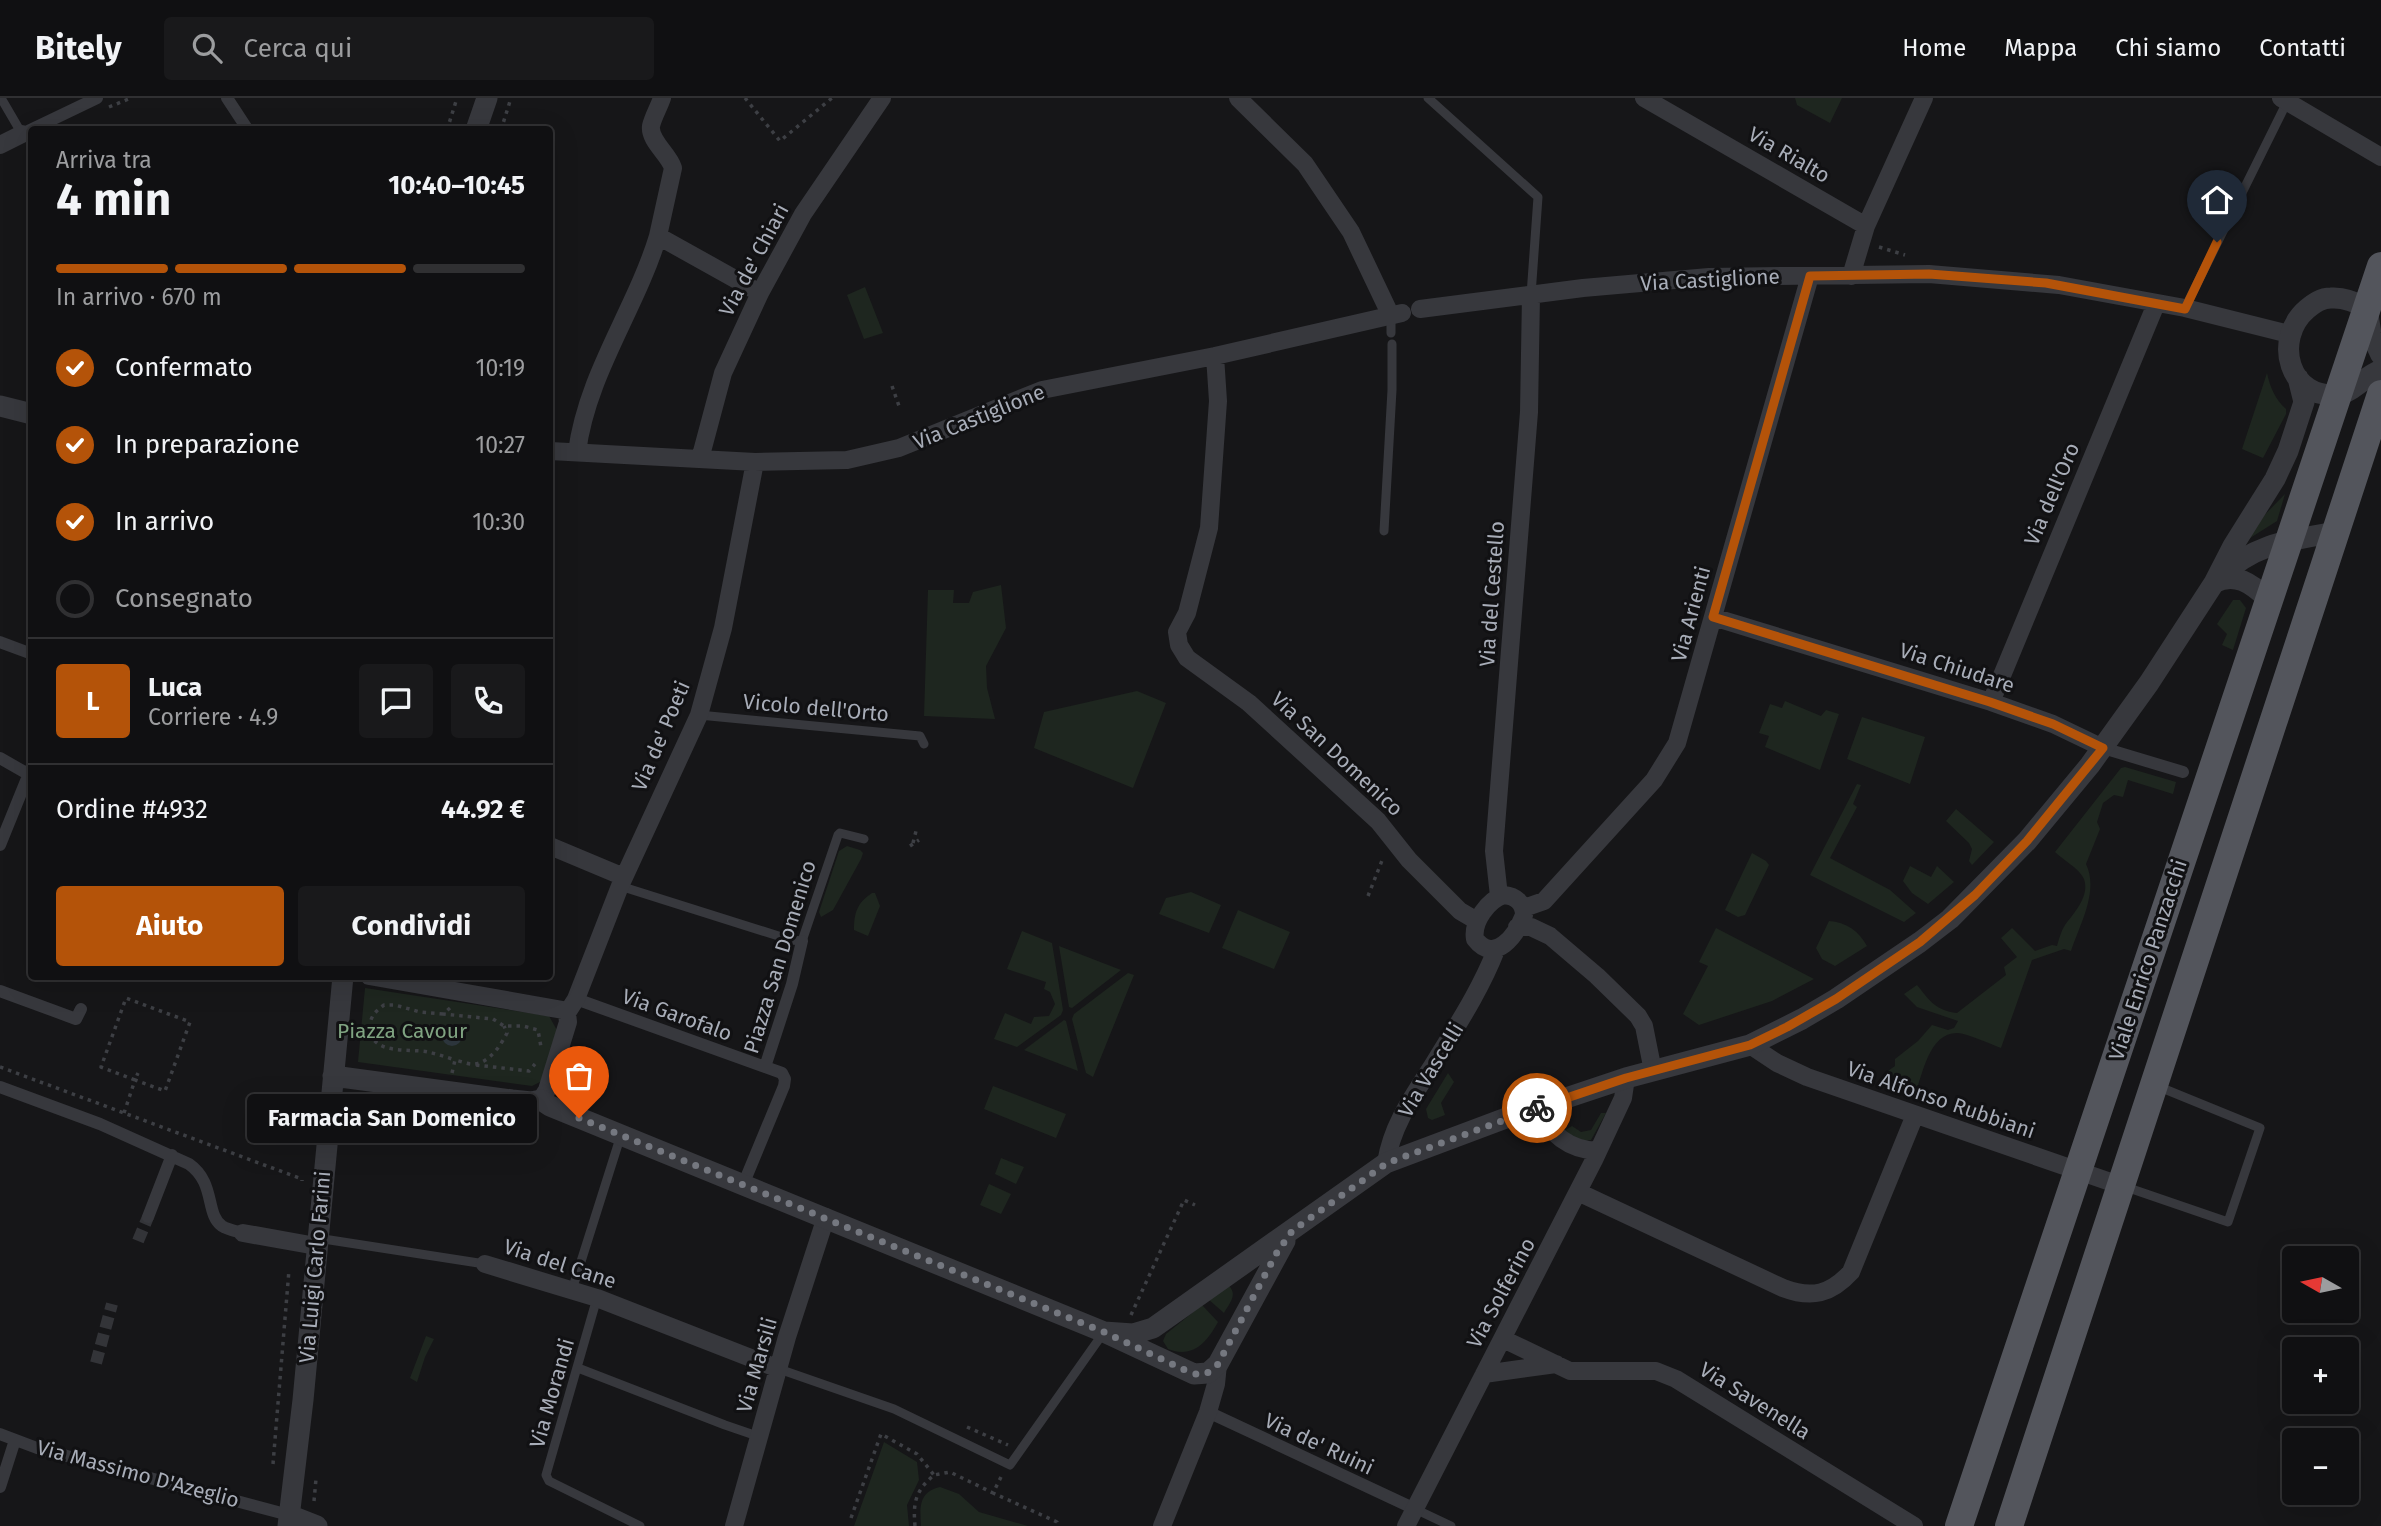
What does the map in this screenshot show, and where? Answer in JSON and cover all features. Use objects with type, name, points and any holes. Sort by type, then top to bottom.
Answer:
[{"type":"main road","name":"Viale Enrico Panzacchi","points":[[1959,1526],[2381,266]]},
{"type":"main road","points":[[2010,1526],[2381,394]]},
{"type":"main road","points":[[2204,790],[2247,804]]},
{"type":"street","points":[[39,126],[97,98]]},
{"type":"street","points":[[227,98],[245,126]]},
{"type":"street","points":[[477,126],[487,98]]},
{"type":"street","points":[[577,452],[586,409],[648,264],[673,178],[671,160],[652,135],[651,126],[662,98]]},
{"type":"street","name":"Via de' Chiari","points":[[700,459],[723,373],[760,293],[803,214],[882,98]]},
{"type":"street","name":"Via Castiglione","points":[[553,451],[755,462],[847,460],[899,448],[1042,390],[1395,321],[1351,232],[1305,164],[1238,98]]},
{"type":"street","name":"Via Rialto","points":[[1644,98],[1866,226]]},
{"type":"street","points":[[1850,276],[1866,226],[1924,98]]},
{"type":"street","points":[[2284,100],[2381,157]]},
{"type":"street","points":[[0,145],[28,131]]},
{"type":"street","points":[[658,236],[760,293]]},
{"type":"street","name":"Via Castiglione","points":[[1420,309],[1709,276],[1929,274],[2046,283],[2185,309],[2289,334]]},
{"type":"street","name":"Via Arienti","points":[[1524,908],[1544,901],[1654,780],[1672,754],[1682,732],[1810,276]]},
{"type":"street","name":"Via del Cestello","points":[[1499,896],[1494,851],[1529,412],[1531,295]]},
{"type":"street","points":[[1104,1332],[1133,1334],[1153,1328],[1387,1163],[1541,1106],[1626,1078],[1750,1045],[1836,999],[1920,942],[1950,919],[2027,841],[2103,748],[2214,583],[2282,465],[2303,409],[2298,378],[2288,356],[2289,334],[2302,314],[2320,299],[2343,299],[2367,307],[2371,334],[2381,355]]},
{"type":"street","name":"Via dell'Oro","points":[[1990,702],[2156,304]]},
{"type":"street","name":"Via San Domenico","points":[[1215,356],[1219,401],[1209,528],[1187,613],[1177,632],[1179,645],[1187,658],[1249,703],[1378,821],[1409,860],[1460,911],[1477,921]]},
{"type":"street","points":[[2298,378],[2308,389],[2338,395],[2346,393],[2365,377],[2381,370]]},
{"type":"street","points":[[0,406],[28,413]]},
{"type":"street","points":[[2266,495],[2320,445]]},
{"type":"street","name":"Via de' Poeti","points":[[572,1006],[622,882],[699,715],[723,628],[755,462]]},
{"type":"street","points":[[2214,583],[2246,556],[2288,539],[2336,532]]},
{"type":"street","points":[[2214,583],[2227,577],[2240,579],[2268,599]]},
{"type":"street","name":"Via Chiudare","points":[[1713,617],[1990,702],[2053,724],[2103,748],[2183,772]]},
{"type":"street","points":[[0,642],[28,652]]},
{"type":"street","points":[[0,758],[28,775]]},
{"type":"street","points":[[0,845],[28,778]]},
{"type":"street","points":[[553,848],[622,882]]},
{"type":"street","points":[[1499,896],[1510,896],[1524,908],[1524,915],[1505,945],[1496,950],[1485,948],[1475,939],[1477,921],[1499,896]]},
{"type":"street","points":[[1517,927],[1538,929],[1550,936],[1638,1016],[1644,1026],[1653,1071]]},
{"type":"street","name":"Piazza San Domenico","points":[[743,1185],[784,1086],[782,1073],[765,1067],[792,984],[802,941]]},
{"type":"street","name":"Via Vascelli","points":[[1387,1163],[1391,1139],[1403,1113],[1476,995],[1496,950]]},
{"type":"street","name":"Via Luigi Carlo Farini","points":[[289,1521],[343,980]]},
{"type":"street","points":[[394,980],[557,1008],[572,1006],[568,1022],[550,1055],[547,1090],[541,1100]]},
{"type":"street","points":[[0,991],[76,1018],[82,1009]]},
{"type":"street","name":"Via Garofalo","points":[[572,1006],[765,1067]]},
{"type":"street","name":"Via Alfonso Rubbiani","points":[[1750,1045],[1792,1071],[2122,1186]]},
{"type":"street","points":[[333,1076],[531,1102],[541,1100],[1104,1332],[1189,1372],[1202,1375],[1218,1364],[1276,1254],[1292,1231]]},
{"type":"street","name":"Via Solferino","points":[[1406,1526],[1578,1192],[1623,1098],[1626,1078]]},
{"type":"street","points":[[0,1087],[94,1122],[189,1164],[203,1176],[215,1219],[221,1225],[243,1233],[317,1242]]},
{"type":"street","points":[[1541,1106],[1545,1119],[1560,1139],[1577,1148],[1598,1151]]},
{"type":"street","points":[[1578,1192],[1798,1294],[1836,1288],[1851,1272],[1916,1115]]},
{"type":"street","points":[[148,1217],[172,1155]]},
{"type":"street","name":"Via Marsili","points":[[734,1526],[826,1217]]},
{"type":"street","name":"Via del Cane","points":[[485,1264],[597,1298],[779,1369]]},
{"type":"street","points":[[1152,1355],[1147,1342],[1153,1328]]},
{"type":"street","name":"Via Savenella","points":[[1503,1339],[1570,1371],[1656,1371],[1676,1379],[1914,1526]]},
{"type":"street","points":[[1162,1526],[1208,1412],[1216,1384],[1218,1364]]},
{"type":"street","name":"Via Savenella","points":[[1484,1374],[1556,1364]]},
{"type":"street","name":"Via de' Ruini","points":[[1208,1412],[1415,1509]]},
{"type":"street","name":"Via Massimo D'Azeglio","points":[[0,1434],[37,1448],[289,1521],[317,1526]]},
{"type":"street","points":[[0,1487],[15,1440]]},
{"type":"lane","points":[[1,98],[22,134]]},
{"type":"lane","points":[[1428,98],[1538,197],[1531,295]]},
{"type":"lane","points":[[2185,309],[2284,100]]},
{"type":"lane","points":[[1384,531],[1392,344]]},
{"type":"lane","name":"Vicolo dell'Orto","points":[[699,715],[920,736],[924,744]]},
{"type":"lane","name":"Piazza San Domenico","points":[[802,941],[838,835],[840,833],[864,839]]},
{"type":"lane","points":[[622,882],[791,940],[802,941]]},
{"type":"lane","points":[[2122,1186],[2228,1222],[2260,1128],[2161,1090],[2155,1085]]},
{"type":"lane","points":[[572,1290],[621,1135]]},
{"type":"lane","name":"Via del Cane","points":[[317,1242],[485,1264]]},
{"type":"lane","name":"Via Morandi","points":[[597,1298],[547,1475],[549,1481],[640,1526]]},
{"type":"lane","points":[[779,1369],[894,1409],[1007,1465],[1013,1464],[1104,1332]]},
{"type":"lane","points":[[578,1368],[760,1437]]},
{"type":"lane","points":[[1415,1509],[1451,1526]]},
{"type":"path","points":[[448,126],[457,98]]},
{"type":"path","points":[[502,126],[511,98]]},
{"type":"path","points":[[745,98],[780,141],[832,98]]},
{"type":"path","points":[[892,386],[900,407]]},
{"type":"path","points":[[917,827],[911,845],[919,840]]},
{"type":"path","points":[[1368,896],[1387,848]]},
{"type":"path","points":[[443,1013],[453,1006],[456,990]]},
{"type":"path","points":[[126,998],[190,1022],[165,1091],[135,1080],[101,1067],[126,998]]},
{"type":"path","points":[[384,1005],[420,1012],[493,1019],[504,1026],[523,1026],[538,1030],[550,1055],[529,1071],[474,1065],[427,1052],[388,1049],[372,1037],[370,1026],[373,1013],[384,1005]]},
{"type":"path","points":[[361,1025],[370,1026]]},
{"type":"path","points":[[474,1065],[487,1059],[500,1047],[507,1033],[504,1026]]},
{"type":"path","points":[[440,1091],[451,1074],[455,1060]]},
{"type":"path","points":[[0,1067],[302,1179],[301,1186]]},
{"type":"path","points":[[124,1113],[138,1073]]},
{"type":"path","points":[[1127,1324],[1184,1200],[1195,1205]]},
{"type":"path","points":[[273,1470],[289,1270]]},
{"type":"path","points":[[851,1518],[881,1434],[917,1454],[934,1475]]},
{"type":"path","points":[[993,1493],[1007,1465]]},
{"type":"path","points":[[915,1526],[914,1503],[923,1488],[934,1475],[950,1472],[1057,1522],[1058,1526]]},
{"type":"green space","points":[[1795,98],[1842,98],[1830,123],[1797,105]]},
{"type":"green space","points":[[865,287],[883,333],[864,339],[847,295]]},
{"type":"green space","points":[[2267,373],[2274,392],[2286,409],[2286,414],[2263,458],[2242,449]]},
{"type":"green space","points":[[2285,494],[2277,521],[2239,545],[2237,543]]},
{"type":"green space","points":[[1001,585],[1006,628],[986,666],[987,688],[995,719],[924,716],[928,590],[954,590],[953,603],[969,603],[973,592]]},
{"type":"green space","points":[[2233,600],[2240,600],[2246,608],[2233,650],[2222,645],[2227,634],[2217,624]]},
{"type":"green space","points":[[1137,691],[1166,703],[1133,788],[1034,748],[1044,712]]},
{"type":"green space","points":[[1785,701],[1821,716],[1826,710],[1839,714],[1820,770],[1765,747],[1769,736],[1759,733],[1770,704],[1782,708]]},
{"type":"green space","points":[[1862,717],[1925,737],[1910,784],[1847,759]]},
{"type":"green space","points":[[2121,768],[2176,782],[2173,794],[2128,780],[2123,797],[2114,795],[2103,803],[2097,822],[2100,829],[2086,864],[2089,896],[2071,951],[2064,949],[2032,960],[2001,1048],[1963,1034],[1948,1035],[1940,1039],[1934,1047],[1924,1066],[1915,1094],[1885,1083],[1888,1071],[1895,1066],[1895,1059],[1918,1041],[1932,1025],[1948,1030],[1954,1028],[1958,1021],[1917,1007],[1904,994],[1917,985],[1934,1004],[1943,1010],[1957,1013],[2006,975],[2004,967],[2017,957],[2001,938],[2012,928],[2035,951],[2057,946],[2064,927],[2083,898],[2085,885],[2078,871],[2055,852]]},
{"type":"green space","points":[[1857,784],[1861,785],[1853,804],[1857,807],[1830,858],[1890,890],[1916,913],[1904,922],[1810,875]]},
{"type":"green space","points":[[1956,809],[1994,842],[1972,865],[1969,861],[1972,849],[1969,843],[1946,821]]},
{"type":"green space","points":[[847,846],[860,850],[863,853],[861,859],[833,910],[821,917],[819,912],[839,851]]},
{"type":"green space","points":[[1752,853],[1769,865],[1745,915],[1738,917],[1725,910]]},
{"type":"green space","points":[[1910,866],[1931,877],[1937,866],[1954,882],[1928,904],[1912,893],[1903,881]]},
{"type":"green space","points":[[1191,892],[1221,905],[1209,933],[1159,914],[1166,898]]},
{"type":"green space","points":[[875,893],[880,906],[868,936],[854,930],[854,924],[860,905]]},
{"type":"green space","points":[[1238,910],[1290,932],[1274,969],[1222,948]]},
{"type":"green space","points":[[1829,921],[1851,928],[1867,946],[1835,966],[1822,959],[1816,948]]},
{"type":"green space","points":[[1716,928],[1814,979],[1772,1001],[1699,1025],[1683,1014],[1708,966],[1699,962]]},
{"type":"green space","points":[[1022,931],[1052,943],[1063,1010],[1061,1015],[1017,1047],[994,1039],[1005,1013],[1031,1024],[1034,1017],[1049,1016],[1055,1004],[1050,992],[1044,989],[1046,982],[1007,969]]},
{"type":"green space","points":[[1059,946],[1121,970],[1072,1008],[1069,1007]]},
{"type":"green space","points":[[1128,973],[1134,975],[1093,1077],[1086,1073],[1072,1019],[1074,1014]]},
{"type":"green space","name":"Piazza Cavour","points":[[365,988],[549,1016],[558,1032],[542,1081],[532,1086],[358,1062]]},
{"type":"green space","points":[[1066,1021],[1078,1071],[1024,1050]]},
{"type":"green space","points":[[1448,1073],[1454,1082],[1441,1103],[1445,1115],[1432,1120],[1428,1118],[1426,1109]]},
{"type":"green space","points":[[993,1086],[1066,1114],[1056,1138],[984,1109]]},
{"type":"green space","points":[[1601,1113],[1606,1113],[1591,1140],[1585,1141],[1562,1132],[1572,1126],[1581,1132],[1591,1130]]},
{"type":"green space","points":[[1001,1158],[1024,1167],[1016,1184],[995,1174]]},
{"type":"green space","points":[[989,1184],[1011,1194],[1001,1214],[980,1205]]},
{"type":"green space","points":[[1229,1286],[1233,1296],[1224,1313],[1208,1299]]},
{"type":"green space","points":[[1202,1305],[1218,1322],[1209,1336],[1192,1350],[1177,1352],[1168,1349],[1163,1341],[1166,1334]]},
{"type":"green space","points":[[426,1336],[434,1339],[417,1382],[410,1378]]},
{"type":"green space","points":[[884,1442],[917,1462],[919,1480],[907,1505],[909,1526],[854,1526]]},
{"type":"green space","points":[[940,1487],[959,1494],[979,1512],[1028,1526],[921,1526],[924,1497]]},
{"type":"shaded area","points":[[448,1026],[456,1026],[462,1036],[456,1046],[448,1046],[442,1040],[442,1032]]},
{"type":"tunnel","points":[[138,1241],[148,1217]]},
{"type":"tunnel","points":[[96,1363],[112,1304]]},
{"type":"way so far","points":[[579,1118],[865,1233],[1104,1332],[1189,1372],[1202,1375],[1218,1364],[1276,1254],[1292,1231],[1387,1163],[1537,1108]]},
{"type":"place","name":"Farmacia San Domenico","points":[[579,1118]]},
{"type":"route","points":[[1537,1108],[1626,1078],[1750,1045],[1836,999],[1950,919],[2027,841],[2103,748],[2070,730],[1990,702],[1713,617],[1810,276],[1929,274],[2046,283],[2185,309],[2217,242]]}]
